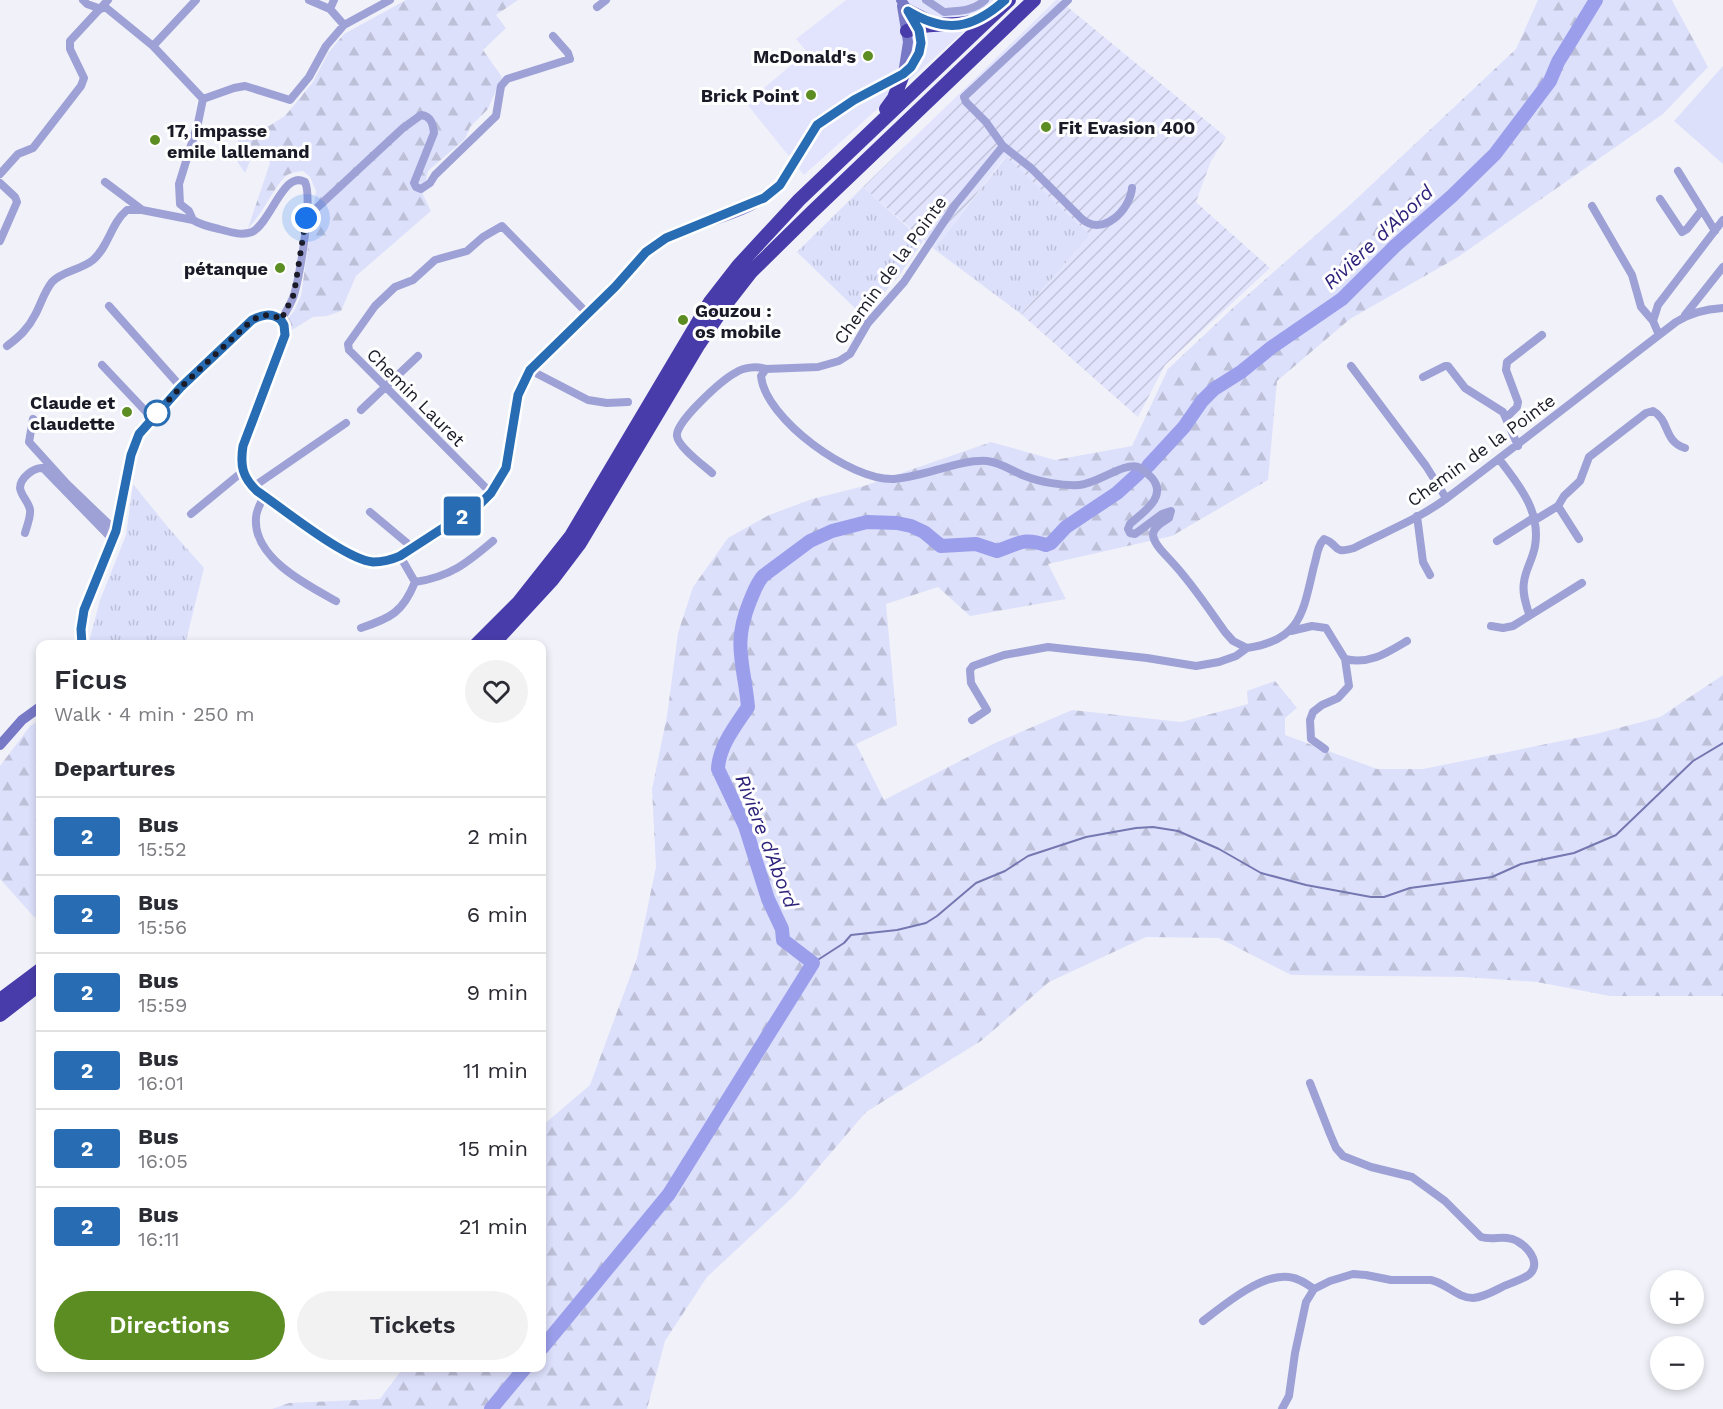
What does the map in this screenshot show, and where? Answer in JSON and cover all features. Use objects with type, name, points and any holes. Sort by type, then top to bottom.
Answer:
[{"type":"highway","points":[[912,29],[934,24],[954,25],[980,20],[1007,0]]},
{"type":"highway","points":[[799,200],[1007,0]]},
{"type":"highway","points":[[497,640],[552,580],[580,543],[699,344],[751,272],[1034,0]]},
{"type":"highway","points":[[903,4],[934,24]]},
{"type":"highway","points":[[482,640],[518,603],[570,536],[710,302],[738,266],[820,175],[859,139],[887,107],[894,98],[903,74]]},
{"type":"highway","points":[[0,1000],[36,973]]},
{"type":"highway","points":[[0,1015],[36,987]]},
{"type":"main road","points":[[82,640],[84,610],[115,536],[134,444],[139,434],[181,387],[252,320],[271,315],[281,320],[285,335],[243,446],[242,472],[252,487],[349,554],[372,562],[387,561],[400,556],[480,504],[491,493],[506,468],[518,395],[530,370],[615,287],[646,252],[666,238],[753,204],[773,192],[780,185],[817,125],[854,100],[903,74],[911,67],[919,53],[921,43],[912,29],[903,4]]},
{"type":"main road","points":[[0,745],[22,720],[36,710]]},
{"type":"street","points":[[83,0],[87,4],[104,5],[153,46],[203,99]]},
{"type":"street","points":[[153,46],[196,0]]},
{"type":"street","points":[[309,0],[330,9],[344,25]]},
{"type":"street","points":[[330,9],[334,0]]},
{"type":"street","points":[[203,99],[234,87],[245,86],[290,100],[309,76],[326,46],[344,25],[390,0]]},
{"type":"street","points":[[597,7],[606,0]]},
{"type":"street","points":[[926,0],[944,12],[968,10],[985,0]]},
{"type":"street","points":[[1068,0],[964,97],[1003,146],[1031,168],[1082,219],[1091,225],[1096,226],[1122,213],[1131,197],[1132,188]]},
{"type":"street","points":[[0,174],[18,154],[33,147],[81,86],[84,78],[69,49],[69,41],[104,5]]},
{"type":"street","points":[[306,218],[403,128],[421,115],[430,119],[434,133],[414,183],[422,189],[496,116],[501,86],[507,80],[570,58],[553,36]]},
{"type":"street","points":[[193,220],[189,212],[180,204],[179,184],[203,99]]},
{"type":"street","name":"Chemin de la Pointe","points":[[712,473],[679,444],[676,435],[679,425],[717,386],[735,372],[746,368],[818,367],[838,362],[850,354],[868,323],[904,282],[955,205],[1003,146]]},
{"type":"street","points":[[1678,171],[1715,231]]},
{"type":"street","points":[[7,346],[21,336],[28,327],[46,290],[54,280],[94,260],[106,243],[120,215],[127,210],[142,210],[193,220],[236,234],[251,232],[262,224],[288,184],[296,179],[305,182],[308,188],[306,218],[294,294],[281,320]]},
{"type":"street","points":[[105,182],[142,210]]},
{"type":"street","points":[[0,183],[15,197],[17,202],[0,242]]},
{"type":"street","points":[[1660,199],[1682,232],[1701,211]]},
{"type":"street","points":[[1592,206],[1632,275],[1641,308],[1653,321],[1659,335]]},
{"type":"street","points":[[1653,321],[1658,304],[1723,220]]},
{"type":"street","name":"Chemin Lauret","points":[[491,493],[348,348],[350,342],[375,306],[396,287],[413,280],[435,260],[467,251],[499,226],[503,226],[587,313]]},
{"type":"street","points":[[1684,317],[1723,267]]},
{"type":"street","points":[[109,306],[181,387]]},
{"type":"street","name":"Chemin de la Pointe","points":[[972,720],[987,710],[971,683],[970,670],[973,666],[1004,655],[1048,647],[1196,666],[1220,662],[1236,656],[1246,648],[1271,642],[1298,623],[1319,548],[1324,539],[1343,551],[1354,548],[1417,516],[1518,446],[1684,317],[1710,308],[1723,308]]},
{"type":"street","points":[[1507,417],[1517,407],[1518,402],[1506,370],[1507,362],[1542,335]]},
{"type":"street","points":[[361,410],[418,356]]},
{"type":"street","points":[[102,365],[152,418]]},
{"type":"street","points":[[1351,366],[1426,466],[1446,498]]},
{"type":"street","points":[[1423,377],[1448,366],[1465,388],[1492,403],[1507,417],[1518,446]]},
{"type":"street","points":[[766,369],[761,376],[765,391],[773,406],[791,426],[813,445],[838,461],[874,476],[892,479],[989,461],[1038,480],[1082,485],[1102,479],[1127,466],[1132,465],[1143,469],[1152,478],[1158,491],[1156,499],[1130,524],[1128,529],[1130,533],[1136,534],[1162,514],[1171,511],[1169,519],[1157,526],[1154,531],[1153,536],[1156,543],[1177,567],[1225,632],[1233,641],[1246,648]]},
{"type":"street","points":[[530,370],[588,400],[607,403],[628,402]]},
{"type":"street","points":[[1497,541],[1558,506],[1564,496],[1580,481],[1588,457],[1646,413],[1653,411],[1658,414],[1672,441],[1677,446],[1685,448]]},
{"type":"street","points":[[33,419],[29,442],[115,536]]},
{"type":"street","points":[[252,487],[346,423]]},
{"type":"street","points":[[1499,459],[1526,495],[1535,519],[1535,548],[1524,581],[1524,596],[1529,614]]},
{"type":"street","points":[[25,533],[30,509],[20,488],[33,469],[39,467],[43,468],[115,536]]},
{"type":"street","points":[[190,514],[242,472]]},
{"type":"street","points":[[264,496],[256,517],[261,541],[268,553],[304,584],[336,601]]},
{"type":"street","points":[[1558,506],[1579,539]]},
{"type":"street","points":[[370,512],[413,548]]},
{"type":"street","points":[[1417,516],[1423,562],[1430,575]]},
{"type":"street","points":[[361,628],[399,611],[415,582],[444,576],[457,570],[493,541]]},
{"type":"street","points":[[400,556],[415,582]]},
{"type":"street","points":[[1491,626],[1503,628],[1513,626],[1582,583]]},
{"type":"street","points":[[1286,633],[1312,626],[1326,628],[1345,659],[1349,686],[1338,698],[1316,708],[1311,720],[1311,739],[1325,749]]},
{"type":"street","points":[[1345,659],[1361,662],[1385,654],[1407,641]]},
{"type":"street","points":[[1282,1409],[1289,1396],[1306,1302],[1314,1289],[1337,1279],[1359,1274],[1391,1280],[1437,1281],[1463,1297],[1472,1298],[1524,1278],[1533,1272],[1534,1267],[1532,1255],[1519,1242],[1506,1238],[1481,1237],[1445,1201],[1412,1177],[1371,1167],[1343,1156],[1336,1148],[1310,1083]]},
{"type":"street","points":[[1203,1321],[1235,1297],[1270,1280],[1289,1276],[1314,1289]]},
{"type":"shaded area","points":[[846,0],[994,0],[963,32],[804,175],[746,103],[807,52],[796,39]]},
{"type":"shaded area","points":[[1056,0],[1059,0],[1226,137],[1211,161],[1196,202],[1270,268],[1165,365],[1138,417],[1021,314],[1090,235],[1005,157],[934,249],[863,187]]},
{"type":"green space","points":[[406,0],[518,0],[496,15],[506,28],[483,50],[502,77],[488,109],[470,127],[465,139],[428,171],[423,195],[431,211],[356,276],[341,311],[327,316],[313,317],[292,330],[286,321],[301,296],[316,191],[310,177],[303,171],[289,174],[248,228],[270,163],[266,156],[253,154],[245,173],[237,161],[235,146],[244,130],[257,125],[269,126],[285,116],[313,82],[328,53],[344,34]]},
{"type":"green space","points":[[1538,0],[1672,0],[1708,67],[1663,114],[1458,257],[1350,319],[1277,381],[1268,480],[1172,536],[1048,564],[1066,599],[970,616],[938,587],[886,604],[897,725],[856,744],[884,800],[995,743],[1072,710],[1181,722],[1248,704],[1247,691],[1275,681],[1297,708],[1285,718],[1285,735],[1377,769],[1423,769],[1596,734],[1660,717],[1723,675],[1723,996],[1610,996],[1537,982],[1464,977],[1291,975],[1219,938],[1146,937],[1049,982],[981,1041],[866,1112],[794,1196],[707,1277],[665,1341],[647,1409],[272,1409],[289,1403],[380,1399],[400,1372],[546,1372],[546,1123],[590,1085],[637,958],[656,867],[652,789],[667,716],[678,633],[693,587],[728,538],[769,515],[812,499],[864,486],[991,442],[1055,460],[1132,446],[1168,369],[1235,306],[1351,204],[1516,49]]},
{"type":"green space","points":[[1723,66],[1723,164],[1674,121]]},
{"type":"green space","points":[[1006,157],[1090,235],[1021,314],[934,249]]},
{"type":"green space","points":[[863,187],[923,241],[898,277],[863,316],[797,252]]},
{"type":"green space","points":[[133,484],[204,568],[186,640],[90,640],[100,600],[126,535]]},
{"type":"green space","points":[[36,722],[35,918],[0,879],[0,766],[30,726]]},
{"type":"waterway","name":"Rivière d'Abord","points":[[1148,466],[1184,427],[1202,401],[1214,389],[1342,299],[1395,246],[1495,154],[1550,81],[1558,62],[1596,0]]},
{"type":"waterway","name":"Rivière d'Abord","points":[[546,1343],[669,1194],[813,963],[783,940],[782,929],[768,899],[745,826],[718,769],[721,752],[733,728],[748,707],[740,642],[750,601],[763,576],[810,541],[832,531],[867,522],[911,526],[924,532],[941,546],[976,544],[997,551],[1026,542],[1046,545],[1051,543],[1066,527],[1117,493],[1139,473]]},
{"type":"waterway","points":[[813,963],[844,943],[851,935],[897,930],[926,923],[976,883],[1005,871],[1028,856],[1086,837],[1136,828],[1153,827],[1178,831],[1219,849],[1261,873],[1306,885],[1371,897],[1384,897],[1410,888],[1492,877],[1521,864],[1574,853],[1616,835],[1693,761],[1723,743]]},
{"type":"waterway","name":"Rivière d'Abord","points":[[491,1409],[522,1372]]},
{"type":"bus line","name":"2","points":[[82,640],[84,610],[116,531],[131,455],[139,434],[181,387],[252,320],[264,315],[277,317],[284,325],[285,335],[243,446],[242,472],[248,483],[359,559],[372,562],[387,561],[400,556],[480,504],[491,493],[506,468],[518,395],[530,370],[615,287],[646,252],[666,238],[753,204],[773,192],[780,185],[817,125],[829,115],[899,74],[903,74],[911,67],[919,53],[921,43],[919,30],[908,11],[934,24],[966,24],[980,20],[1005,0]]},
{"type":"place","name":"McDonald's","points":[[868,56]]},
{"type":"place","name":"Brick Point","points":[[811,95]]},
{"type":"place","name":"Fit Evasion 400","points":[[1046,127]]},
{"type":"place","name":"17, impasse emile lallemand","points":[[155,140]]},
{"type":"place","name":"pétanque","points":[[280,268]]},
{"type":"place","name":"Gouzou : os mobile","points":[[683,320]]},
{"type":"place","name":"Claude et claudette","points":[[127,412]]},
{"type":"route","points":[[157,413],[152,418],[181,387],[252,320],[271,315],[281,320],[294,294],[306,218]]}]
